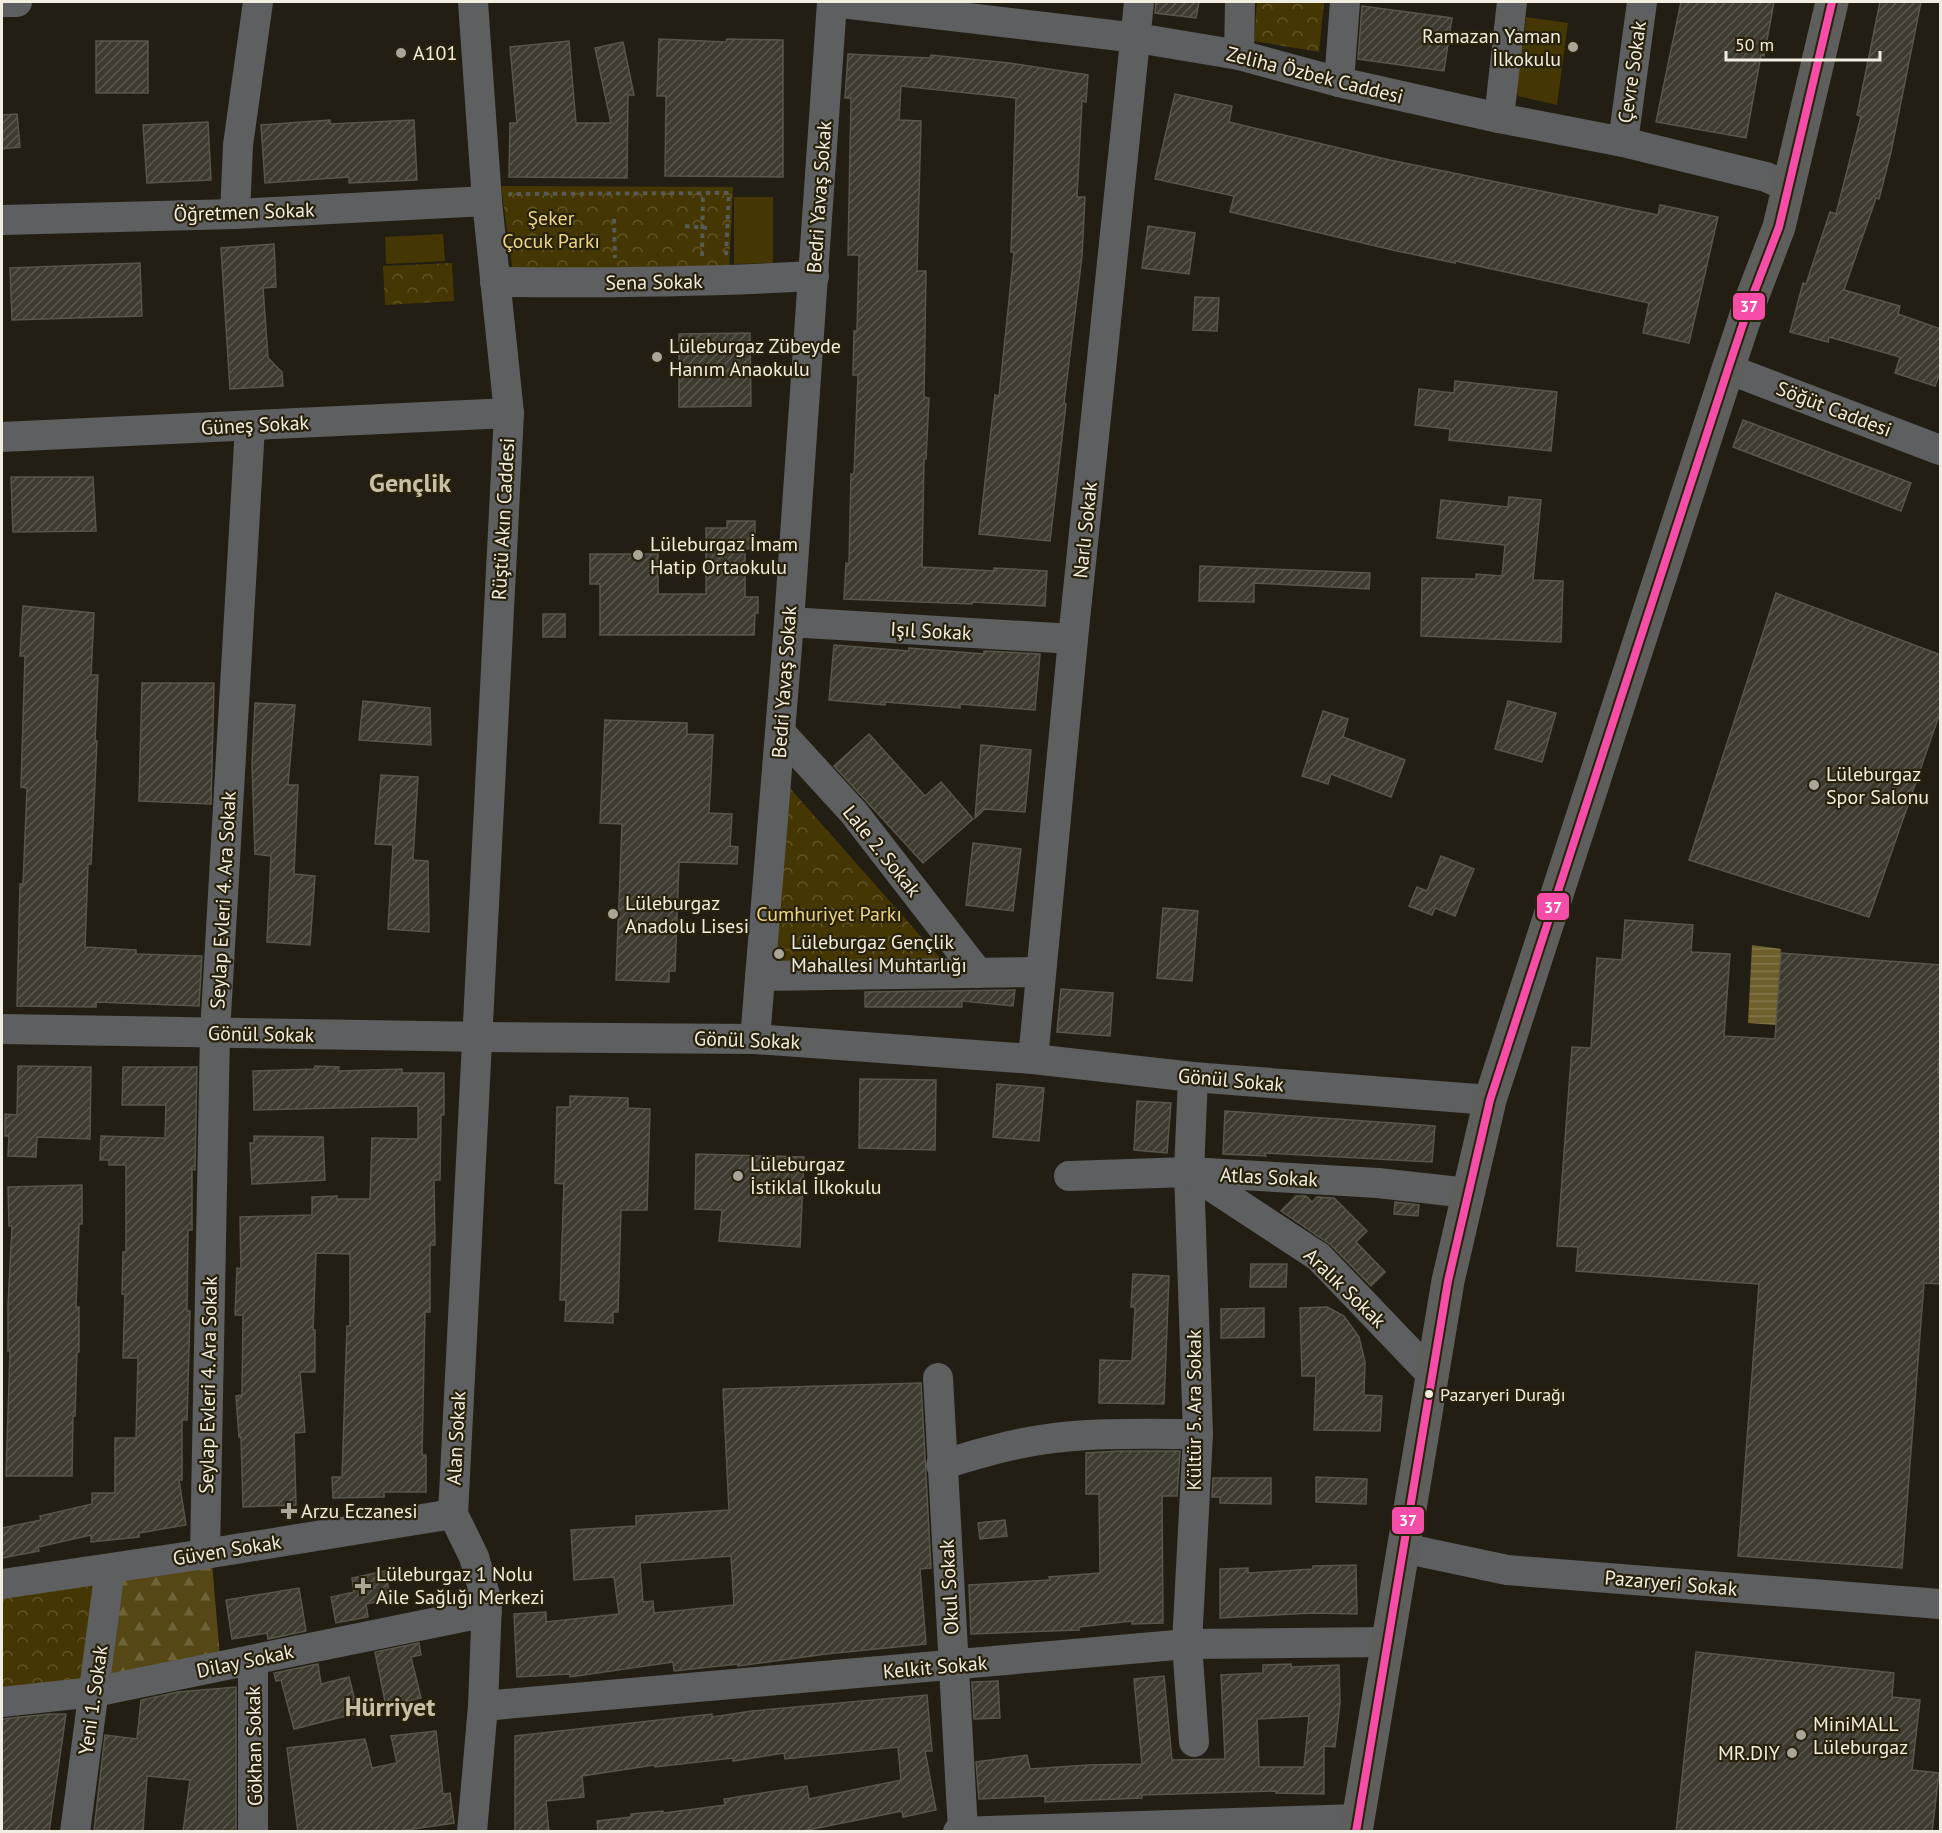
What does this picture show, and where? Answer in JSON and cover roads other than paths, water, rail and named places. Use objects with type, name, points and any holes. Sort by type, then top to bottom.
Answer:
[{"type":"main road","points":[[1357,1825],[1448,1281],[1490,1100],[1728,369],[1751,300],[1779,228],[1832,2]]},
{"type":"street","points":[[2,2],[17,2]]},
{"type":"street","points":[[236,213],[238,145],[258,2]]},
{"type":"street","name":"Rüştü Akın Caddesi","points":[[473,2],[499,203],[495,282],[509,414],[476,1037]]},
{"type":"street","name":"Zeliha Özbek Caddesi","points":[[833,2],[1137,38],[1239,55],[1339,82],[1499,118],[1623,142],[1766,177],[1789,187]]},
{"type":"street","name":"Bedri Yavaş Sokak","points":[[755,1039],[781,733],[833,2]]},
{"type":"street","name":"Narlı Sokak","points":[[1033,1059],[1073,639],[1139,2]]},
{"type":"street","points":[[1239,55],[1240,2]]},
{"type":"street","points":[[1339,82],[1345,2]]},
{"type":"street","points":[[1499,118],[1512,2]]},
{"type":"street","name":"Çevre Sokak","points":[[1623,142],[1642,2]]},
{"type":"street","name":"Öğretmen Sokak","points":[[2,220],[499,203]]},
{"type":"street","name":"Sena Sokak","points":[[495,282],[615,283],[814,276]]},
{"type":"street","name":"Söğüt Caddesi","points":[[1728,369],[1941,450]]},
{"type":"street","name":"Güneş Sokak","points":[[2,437],[509,414]]},
{"type":"street","name":"Seylap Evleri 4. Ara Sokak","points":[[205,1554],[215,1033],[250,426]]},
{"type":"street","name":"Işıl Sokak","points":[[789,622],[1073,639]]},
{"type":"street","name":"Lale 2. Sokak","points":[[781,733],[854,813],[978,973]]},
{"type":"street","points":[[760,976],[1041,972]]},
{"type":"street","name":"Gönül Sokak","points":[[2,1029],[755,1039],[1033,1059],[1193,1077],[1490,1100]]},
{"type":"street","name":"Alan Sokak","points":[[472,1832],[483,1706],[487,1602],[474,1557],[453,1514],[476,1037]]},
{"type":"street","name":"Kültür 5. Ara Sokak","points":[[1193,1077],[1189,1172],[1198,1434],[1187,1644],[1194,1742]]},
{"type":"street","name":"Atlas Sokak","points":[[1069,1176],[1189,1172],[1378,1183],[1468,1193]]},
{"type":"street","name":"Aralık Sokak","points":[[1189,1172],[1319,1257],[1431,1374]]},
{"type":"street","name":"Okul Sokak","points":[[938,1378],[963,1831]]},
{"type":"street","points":[[942,1465],[984,1452],[1041,1440],[1125,1434],[1198,1434]]},
{"type":"street","name":"Güven Sokak","points":[[2,1584],[453,1514]]},
{"type":"street","name":"Pazaryeri Sokak","points":[[1403,1548],[1507,1569],[1941,1604]]},
{"type":"street","name":"Yeni 1. Sokak","points":[[75,1832],[110,1569]]},
{"type":"street","name":"Dilay Sokak","points":[[2,1702],[94,1692],[487,1612]]},
{"type":"street","name":"Kelkit Sokak","points":[[483,1706],[1187,1644],[1388,1642]]},
{"type":"street","name":"Gökhan Sokak","points":[[253,1660],[253,1832]]},
{"type":"street","points":[[958,1832],[1357,1825]]},
{"type":"place","name":"Ramazan Yaman İlkokulu","points":[[1573,47]]},
{"type":"place","name":"A101","points":[[401,53]]},
{"type":"place","name":"Lüleburgaz Zübeyde Hanım Anaokulu","points":[[657,357]]},
{"type":"place","name":"Lüleburgaz İmam Hatip Ortaokulu","points":[[638,555]]},
{"type":"place","name":"Lüleburgaz Spor Salonu","points":[[1814,785]]},
{"type":"place","name":"Lüleburgaz Anadolu Lisesi","points":[[613,914]]},
{"type":"place","name":"Lüleburgaz Gençlik Mahallesi Muhtarlığı","points":[[779,954]]},
{"type":"place","name":"Lüleburgaz İstiklal İlkokulu","points":[[738,1176]]},
{"type":"place","name":"Pazaryeri Durağı","points":[[1429,1394]]},
{"type":"place","name":"Arzu Eczanesi","points":[[289,1511]]},
{"type":"place","name":"Lüleburgaz 1 Nolu Aile Sağlığı Merkezi","points":[[363,1586]]},
{"type":"place","name":"MiniMALL Lüleburgaz","points":[[1801,1735]]},
{"type":"place","name":"MR.DIY","points":[[1792,1753]]},
{"type":"district","name":"Gençlik","points":[[410,482]]},
{"type":"district","name":"Hürriyet","points":[[390,1706]]},
{"type":"park label","name":"Şeker Çocuk Parkı","points":[[551,230]]},
{"type":"park label","name":"Cumhuriyet Parkı","points":[[829,914]]}]
